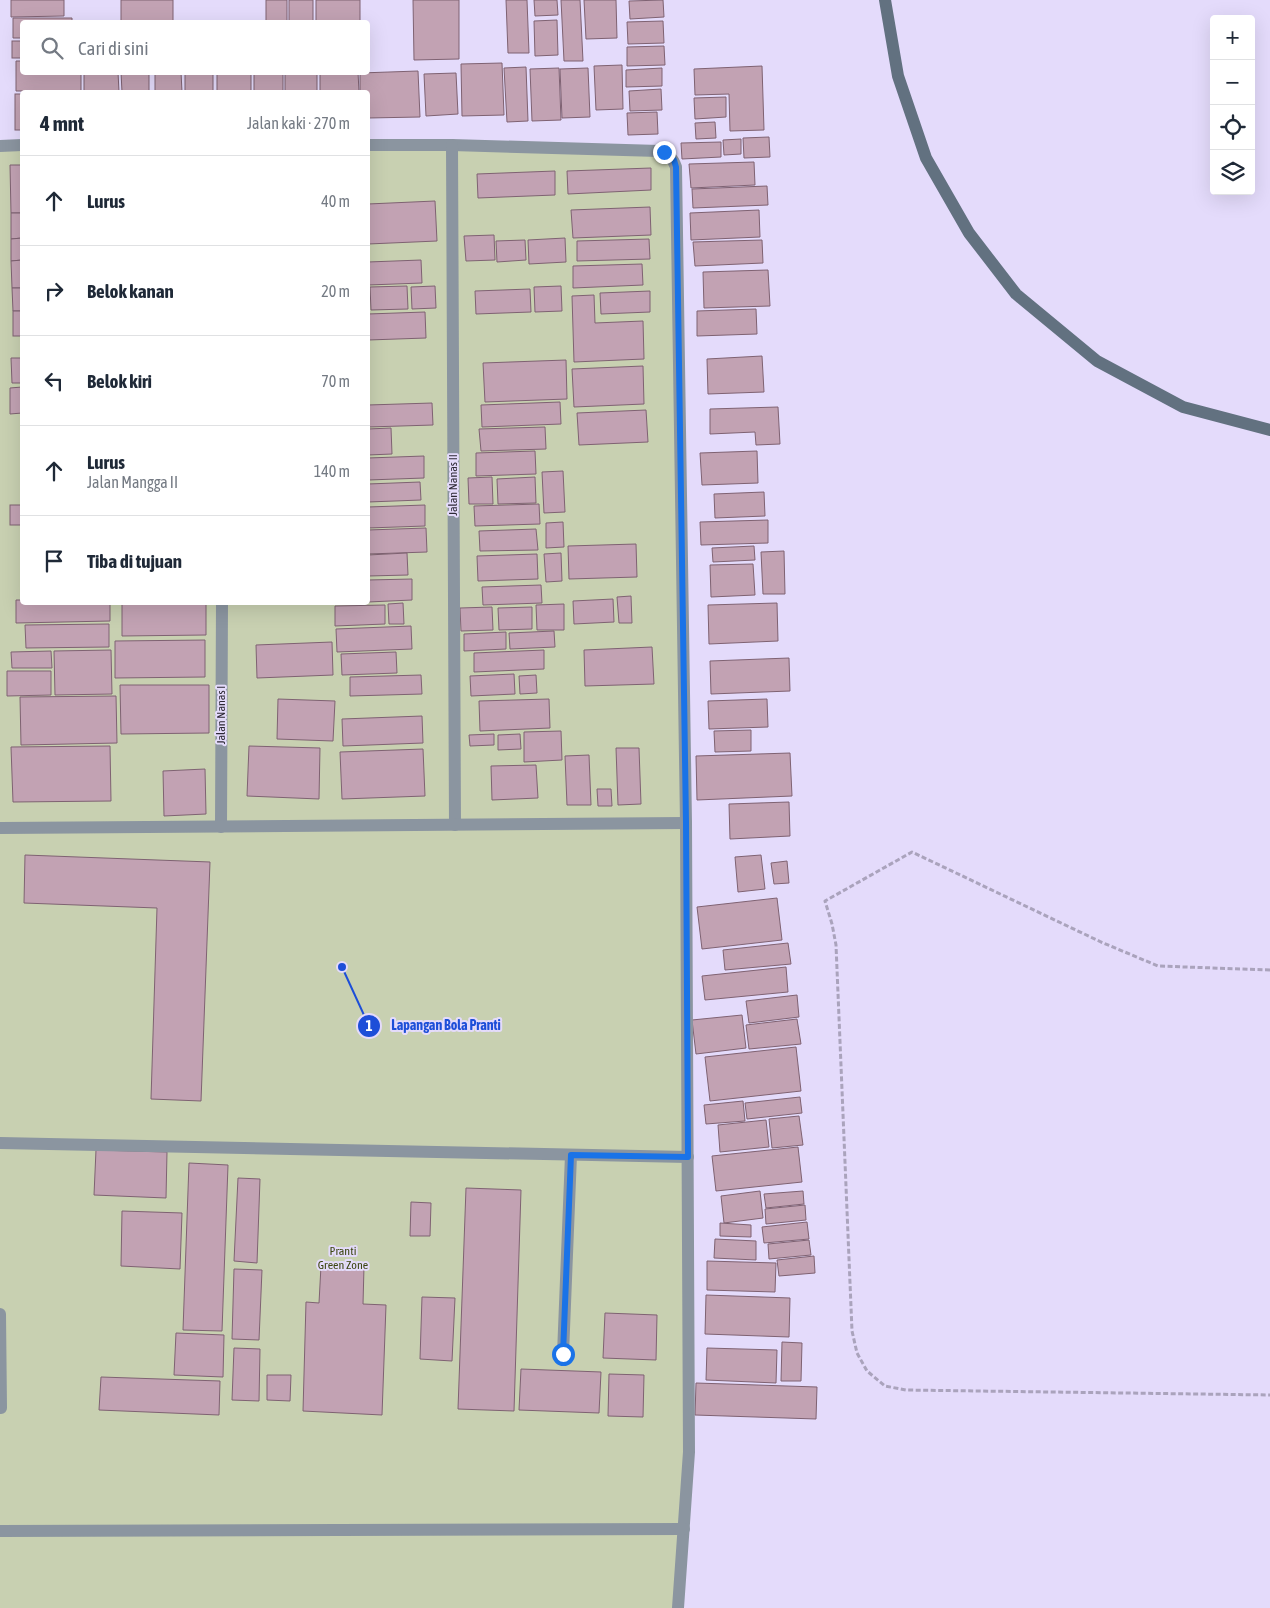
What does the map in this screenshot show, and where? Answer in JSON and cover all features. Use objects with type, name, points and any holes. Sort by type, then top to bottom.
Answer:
[{"type":"main road","points":[[885,0],[898,76],[926,158],[969,233],[1016,294],[1097,361],[1183,407],[1270,430]]},
{"type":"street","points":[[370,145],[452,145],[659,151],[664,152],[674,160],[676,167],[686,823],[689,1452],[678,1608]]},
{"type":"street","name":"Jalan Nanas II","points":[[452,145],[455,825]]},
{"type":"street","points":[[0,146],[20,146]]},
{"type":"street","name":"Jalan Nanas I","points":[[221,827],[222,605]]},
{"type":"street","points":[[0,828],[686,823]]},
{"type":"street","points":[[0,1143],[688,1157]]},
{"type":"street","points":[[563,1354],[571,1155]]},
{"type":"street","points":[[0,1314],[1,1408]]},
{"type":"street","points":[[0,1531],[684,1529]]},
{"type":"path","points":[[1270,970],[1158,966],[1101,942],[912,852],[825,901],[836,945],[852,1331],[857,1353],[867,1372],[885,1386],[906,1390],[1270,1395]]},
{"type":"green space","name":"Pranti Green Zone","points":[[370,146],[659,151],[673,162],[690,1395],[681,1608],[0,1608],[0,148],[20,147],[20,605],[370,605]]},
{"type":"building","points":[[11,0],[64,0],[64,16],[11,17]]},
{"type":"building","points":[[121,0],[173,0],[173,20],[121,20]]},
{"type":"building","points":[[266,0],[287,0],[287,20],[266,20]]},
{"type":"building","points":[[289,0],[313,0],[313,20],[289,20]]},
{"type":"building","points":[[316,0],[360,0],[360,20],[316,20]]},
{"type":"building","points":[[413,0],[459,0],[459,59],[414,60]]},
{"type":"building","points":[[506,0],[527,0],[529,53],[508,53]]},
{"type":"building","points":[[534,0],[557,0],[558,15],[535,16]]},
{"type":"building","points":[[561,0],[580,0],[583,61],[564,61]]},
{"type":"building","points":[[584,0],[616,0],[617,38],[586,39]]},
{"type":"building","points":[[663,0],[664,17],[630,19],[629,1]]},
{"type":"building","points":[[13,18],[72,18],[72,20],[20,20],[20,38],[13,38]]},
{"type":"building","points":[[557,20],[558,55],[535,56],[534,21]]},
{"type":"building","points":[[663,21],[664,43],[628,44],[627,22]]},
{"type":"building","points":[[12,41],[20,41],[20,58],[12,58]]},
{"type":"building","points":[[664,46],[665,65],[627,66],[627,47]]},
{"type":"building","points":[[16,61],[20,61],[20,75],[81,75],[81,90],[16,91]]},
{"type":"building","points":[[502,63],[504,115],[462,116],[461,64]]},
{"type":"building","points":[[622,65],[623,109],[596,110],[594,66]]},
{"type":"building","points":[[762,66],[764,130],[730,131],[729,94],[695,95],[694,69]]},
{"type":"building","points":[[526,67],[528,121],[507,122],[504,68]]},
{"type":"building","points":[[559,68],[561,120],[532,121],[530,69]]},
{"type":"building","points":[[588,68],[590,117],[562,118],[560,69]]},
{"type":"building","points":[[662,68],[662,86],[626,87],[626,70]]},
{"type":"building","points":[[418,71],[420,117],[370,118],[370,90],[360,90],[360,75],[370,75],[370,73]]},
{"type":"building","points":[[456,73],[458,114],[426,116],[424,74]]},
{"type":"building","points":[[84,75],[118,75],[119,90],[84,90]]},
{"type":"building","points":[[121,75],[149,75],[149,90],[122,90]]},
{"type":"building","points":[[155,75],[181,75],[182,90],[155,90]]},
{"type":"building","points":[[185,75],[213,75],[213,90],[185,90]]},
{"type":"building","points":[[217,75],[251,75],[251,90],[217,90]]},
{"type":"building","points":[[254,75],[283,75],[283,90],[254,90]]},
{"type":"building","points":[[285,75],[317,75],[317,90],[285,90]]},
{"type":"building","points":[[320,75],[358,75],[359,90],[320,90]]},
{"type":"building","points":[[661,89],[662,110],[630,111],[629,91]]},
{"type":"building","points":[[15,94],[20,94],[20,130],[15,130]]},
{"type":"building","points":[[726,97],[726,117],[695,119],[694,98]]},
{"type":"building","points":[[657,112],[658,134],[628,135],[627,113]]},
{"type":"building","points":[[715,122],[716,138],[696,139],[695,123]]},
{"type":"building","points":[[769,137],[770,157],[744,158],[743,138]]},
{"type":"building","points":[[741,139],[741,154],[724,155],[723,140]]},
{"type":"building","points":[[721,142],[721,157],[682,159],[681,143]]},
{"type":"building","points":[[754,162],[755,185],[691,188],[689,164]]},
{"type":"building","points":[[10,165],[20,165],[20,213],[11,213]]},
{"type":"building","points":[[651,168],[651,190],[568,194],[567,171]]},
{"type":"building","points":[[555,171],[555,195],[478,198],[477,174]]},
{"type":"building","points":[[767,186],[768,205],[693,208],[692,189]]},
{"type":"building","points":[[435,201],[437,241],[370,244],[370,204]]},
{"type":"building","points":[[650,207],[651,235],[573,238],[571,210]]},
{"type":"building","points":[[759,210],[760,237],[691,240],[690,213]]},
{"type":"building","points":[[11,213],[20,213],[20,238],[11,239]]},
{"type":"building","points":[[494,235],[495,260],[466,261],[464,236]]},
{"type":"building","points":[[20,238],[20,260],[11,261],[11,239]]},
{"type":"building","points":[[565,238],[566,262],[529,264],[528,240]]},
{"type":"building","points":[[649,239],[650,259],[577,261],[577,241]]},
{"type":"building","points":[[525,240],[526,260],[497,262],[496,241]]},
{"type":"building","points":[[762,240],[763,263],[695,266],[693,242]]},
{"type":"building","points":[[20,260],[20,288],[12,288],[11,261]]},
{"type":"building","points":[[421,260],[422,283],[370,285],[370,262]]},
{"type":"building","points":[[642,264],[643,285],[573,288],[573,266]]},
{"type":"building","points":[[768,270],[770,306],[704,308],[703,272]]},
{"type":"building","points":[[407,286],[408,309],[371,310],[370,287]]},
{"type":"building","points":[[435,286],[436,308],[412,309],[411,287]]},
{"type":"building","points":[[561,286],[562,311],[535,312],[534,287]]},
{"type":"building","points":[[12,288],[20,288],[20,311],[13,311]]},
{"type":"building","points":[[530,289],[531,312],[476,314],[475,291]]},
{"type":"building","points":[[650,291],[650,312],[601,314],[600,293]]},
{"type":"building","points":[[594,295],[595,323],[643,321],[644,359],[574,362],[572,296]]},
{"type":"building","points":[[756,309],[757,334],[697,336],[697,311]]},
{"type":"building","points":[[13,311],[20,311],[20,336],[13,336]]},
{"type":"building","points":[[425,312],[426,338],[370,340],[370,314]]},
{"type":"building","points":[[762,356],[764,392],[708,394],[707,359]]},
{"type":"building","points":[[11,358],[20,358],[20,383],[12,383]]},
{"type":"building","points":[[566,360],[567,399],[485,402],[483,363]]},
{"type":"building","points":[[643,366],[644,404],[574,407],[572,369]]},
{"type":"building","points":[[20,387],[20,413],[10,414],[10,388]]},
{"type":"building","points":[[560,402],[561,424],[482,427],[481,405]]},
{"type":"building","points":[[432,403],[433,425],[370,427],[370,405]]},
{"type":"building","points":[[778,407],[780,444],[756,445],[755,432],[710,434],[710,409]]},
{"type":"building","points":[[646,410],[648,442],[579,445],[577,413]]},
{"type":"building","points":[[545,427],[546,449],[481,451],[479,429]]},
{"type":"building","points":[[391,428],[392,454],[370,455],[370,429]]},
{"type":"building","points":[[535,451],[536,474],[476,476],[476,453]]},
{"type":"building","points":[[757,451],[758,483],[702,485],[700,453]]},
{"type":"building","points":[[424,456],[424,478],[370,480],[370,458]]},
{"type":"building","points":[[563,471],[565,512],[544,513],[542,472]]},
{"type":"building","points":[[492,477],[493,504],[469,504],[468,478]]},
{"type":"building","points":[[535,477],[536,503],[498,504],[497,479]]},
{"type":"building","points":[[420,482],[421,500],[370,502],[370,484]]},
{"type":"building","points":[[764,492],[765,516],[715,518],[714,494]]},
{"type":"building","points":[[539,504],[540,524],[475,526],[474,506]]},
{"type":"building","points":[[10,505],[20,505],[20,525],[10,525]]},
{"type":"building","points":[[425,505],[425,526],[370,528],[370,507]]},
{"type":"building","points":[[768,520],[768,543],[701,545],[700,522]]},
{"type":"building","points":[[563,522],[564,547],[546,548],[546,523]]},
{"type":"building","points":[[426,528],[427,552],[370,554],[370,530]]},
{"type":"building","points":[[536,529],[538,550],[480,551],[479,531]]},
{"type":"building","points":[[636,544],[637,577],[569,579],[568,546]]},
{"type":"building","points":[[754,546],[755,560],[713,562],[712,548]]},
{"type":"building","points":[[784,551],[785,594],[763,594],[761,552]]},
{"type":"building","points":[[407,553],[408,575],[370,576],[370,555]]},
{"type":"building","points":[[561,553],[562,581],[546,582],[544,554]]},
{"type":"building","points":[[537,554],[538,579],[478,581],[477,556]]},
{"type":"building","points":[[753,564],[755,595],[711,597],[710,565]]},
{"type":"building","points":[[412,579],[412,600],[370,602],[370,580]]},
{"type":"building","points":[[541,585],[542,603],[483,605],[482,587]]},
{"type":"building","points":[[631,596],[632,623],[619,623],[617,597]]},
{"type":"building","points":[[613,599],[614,622],[574,624],[573,601]]},
{"type":"building","points":[[16,600],[20,600],[20,605],[110,605],[110,621],[16,623]]},
{"type":"building","points":[[403,603],[404,624],[389,624],[388,604]]},
{"type":"building","points":[[777,603],[778,641],[709,644],[708,605]]},
{"type":"building","points":[[564,604],[564,630],[537,630],[536,605]]},
{"type":"building","points":[[122,605],[206,605],[206,635],[122,636]]},
{"type":"building","points":[[385,605],[385,624],[335,626],[335,606]]},
{"type":"building","points":[[492,607],[493,630],[461,631],[460,608]]},
{"type":"building","points":[[532,607],[532,629],[499,630],[498,608]]},
{"type":"building","points":[[109,624],[109,647],[26,648],[25,625]]},
{"type":"building","points":[[411,626],[412,649],[337,652],[336,629]]},
{"type":"building","points":[[554,631],[555,647],[510,649],[509,633]]},
{"type":"building","points":[[506,632],[506,649],[464,651],[464,634]]},
{"type":"building","points":[[205,640],[205,677],[115,678],[115,641]]},
{"type":"building","points":[[332,642],[333,675],[257,678],[256,645]]},
{"type":"building","points":[[652,647],[654,684],[585,686],[584,650]]},
{"type":"building","points":[[111,650],[112,694],[55,695],[54,651]]},
{"type":"building","points":[[544,650],[544,669],[474,672],[474,653]]},
{"type":"building","points":[[51,651],[52,668],[12,668],[11,652]]},
{"type":"building","points":[[396,652],[397,673],[342,675],[341,654]]},
{"type":"building","points":[[789,658],[790,691],[711,694],[710,661]]},
{"type":"building","points":[[7,671],[51,671],[51,695],[7,696]]},
{"type":"building","points":[[514,674],[515,694],[471,696],[470,676]]},
{"type":"building","points":[[421,675],[422,694],[350,696],[350,677]]},
{"type":"building","points":[[536,675],[537,693],[520,694],[519,676]]},
{"type":"building","points":[[120,685],[209,685],[209,733],[121,734]]},
{"type":"building","points":[[116,696],[117,743],[21,745],[20,697]]},
{"type":"building","points":[[278,699],[335,701],[333,741],[277,739]]},
{"type":"building","points":[[549,699],[550,728],[480,731],[479,701]]},
{"type":"building","points":[[767,699],[768,727],[709,729],[708,701]]},
{"type":"building","points":[[422,716],[423,743],[343,746],[342,719]]},
{"type":"building","points":[[751,730],[751,751],[715,752],[714,731]]},
{"type":"building","points":[[561,731],[562,760],[524,762],[524,732]]},
{"type":"building","points":[[494,734],[494,745],[470,746],[469,735]]},
{"type":"building","points":[[520,734],[521,749],[498,750],[498,735]]},
{"type":"building","points":[[110,746],[111,801],[13,802],[11,747]]},
{"type":"building","points":[[249,746],[320,748],[319,799],[247,796]]},
{"type":"building","points":[[616,748],[639,748],[641,804],[618,805]]},
{"type":"building","points":[[423,749],[425,796],[342,799],[340,752]]},
{"type":"building","points":[[790,753],[792,796],[697,800],[696,756]]},
{"type":"building","points":[[589,755],[591,805],[567,805],[565,756]]},
{"type":"building","points":[[536,765],[538,798],[492,800],[491,766]]},
{"type":"building","points":[[205,769],[206,814],[164,816],[163,771]]},
{"type":"building","points":[[597,789],[611,789],[612,806],[598,806]]},
{"type":"building","points":[[789,802],[790,836],[730,839],[729,804]]},
{"type":"building","points":[[25,855],[210,862],[201,1101],[151,1099],[157,908],[24,903]]},
{"type":"building","points":[[761,855],[765,889],[738,892],[735,857]]},
{"type":"building","points":[[787,861],[789,883],[774,884],[771,863]]},
{"type":"building","points":[[777,898],[782,940],[702,949],[697,907]]},
{"type":"building","points":[[788,943],[791,964],[725,970],[723,950]]},
{"type":"building","points":[[786,967],[788,992],[705,1000],[702,976]]},
{"type":"building","points":[[797,995],[799,1017],[749,1023],[746,1001]]},
{"type":"building","points":[[742,1015],[746,1048],[696,1054],[692,1020]]},
{"type":"building","points":[[797,1019],[801,1044],[749,1049],[746,1025]]},
{"type":"building","points":[[796,1047],[801,1091],[710,1101],[705,1057]]},
{"type":"building","points":[[800,1097],[802,1113],[747,1119],[745,1103]]},
{"type":"building","points":[[743,1101],[745,1121],[706,1124],[704,1105]]},
{"type":"building","points":[[799,1116],[803,1145],[772,1148],[769,1119]]},
{"type":"building","points":[[766,1120],[769,1147],[720,1152],[718,1125]]},
{"type":"building","points":[[798,1147],[802,1182],[716,1191],[712,1156]]},
{"type":"building","points":[[96,1150],[167,1152],[166,1198],[94,1195]]},
{"type":"building","points":[[189,1163],[228,1165],[222,1331],[183,1330]]},
{"type":"building","points":[[238,1178],[260,1179],[257,1263],[234,1261]]},
{"type":"building","points":[[466,1188],[521,1190],[514,1411],[458,1409]]},
{"type":"building","points":[[760,1191],[763,1218],[724,1223],[721,1196]]},
{"type":"building","points":[[803,1191],[804,1204],[766,1208],[764,1194]]},
{"type":"building","points":[[411,1202],[431,1203],[430,1236],[410,1236]]},
{"type":"building","points":[[805,1205],[806,1220],[766,1224],[765,1209]]},
{"type":"building","points":[[122,1211],[182,1213],[180,1269],[121,1266]]},
{"type":"building","points":[[807,1222],[809,1239],[764,1243],[762,1227]]},
{"type":"building","points":[[720,1223],[751,1225],[751,1237],[720,1236]]},
{"type":"building","points":[[715,1239],[756,1241],[756,1260],[714,1258]]},
{"type":"building","points":[[809,1240],[811,1255],[769,1259],[768,1244]]},
{"type":"building","points":[[814,1256],[815,1273],[779,1276],[777,1260]]},
{"type":"building","points":[[707,1261],[776,1263],[775,1292],[707,1290]]},
{"type":"building","points":[[321,1266],[364,1267],[363,1304],[386,1305],[382,1415],[303,1411],[306,1302],[319,1303]]},
{"type":"building","points":[[234,1269],[262,1270],[259,1340],[232,1339]]},
{"type":"building","points":[[706,1295],[790,1298],[789,1337],[705,1334]]},
{"type":"building","points":[[422,1297],[455,1298],[452,1361],[420,1359]]},
{"type":"building","points":[[605,1313],[657,1315],[656,1360],[603,1358]]},
{"type":"building","points":[[176,1333],[224,1335],[223,1377],[174,1375]]},
{"type":"building","points":[[782,1342],[802,1343],[801,1381],[781,1381]]},
{"type":"building","points":[[234,1348],[260,1349],[259,1401],[232,1400]]},
{"type":"building","points":[[707,1348],[777,1350],[776,1383],[706,1380]]},
{"type":"building","points":[[521,1369],[601,1372],[599,1413],[519,1410]]},
{"type":"building","points":[[609,1374],[644,1375],[643,1417],[608,1416]]},
{"type":"building","points":[[267,1375],[291,1375],[290,1401],[267,1400]]},
{"type":"building","points":[[101,1377],[220,1381],[219,1415],[99,1410]]},
{"type":"building","points":[[696,1383],[817,1387],[816,1419],[695,1415]]},
{"type":"place","name":"Lapangan Bola Pranti","points":[[342,967]]},
{"type":"route","points":[[563,1354],[571,1155],[688,1157],[686,823],[676,167],[674,160],[664,152]]}]
